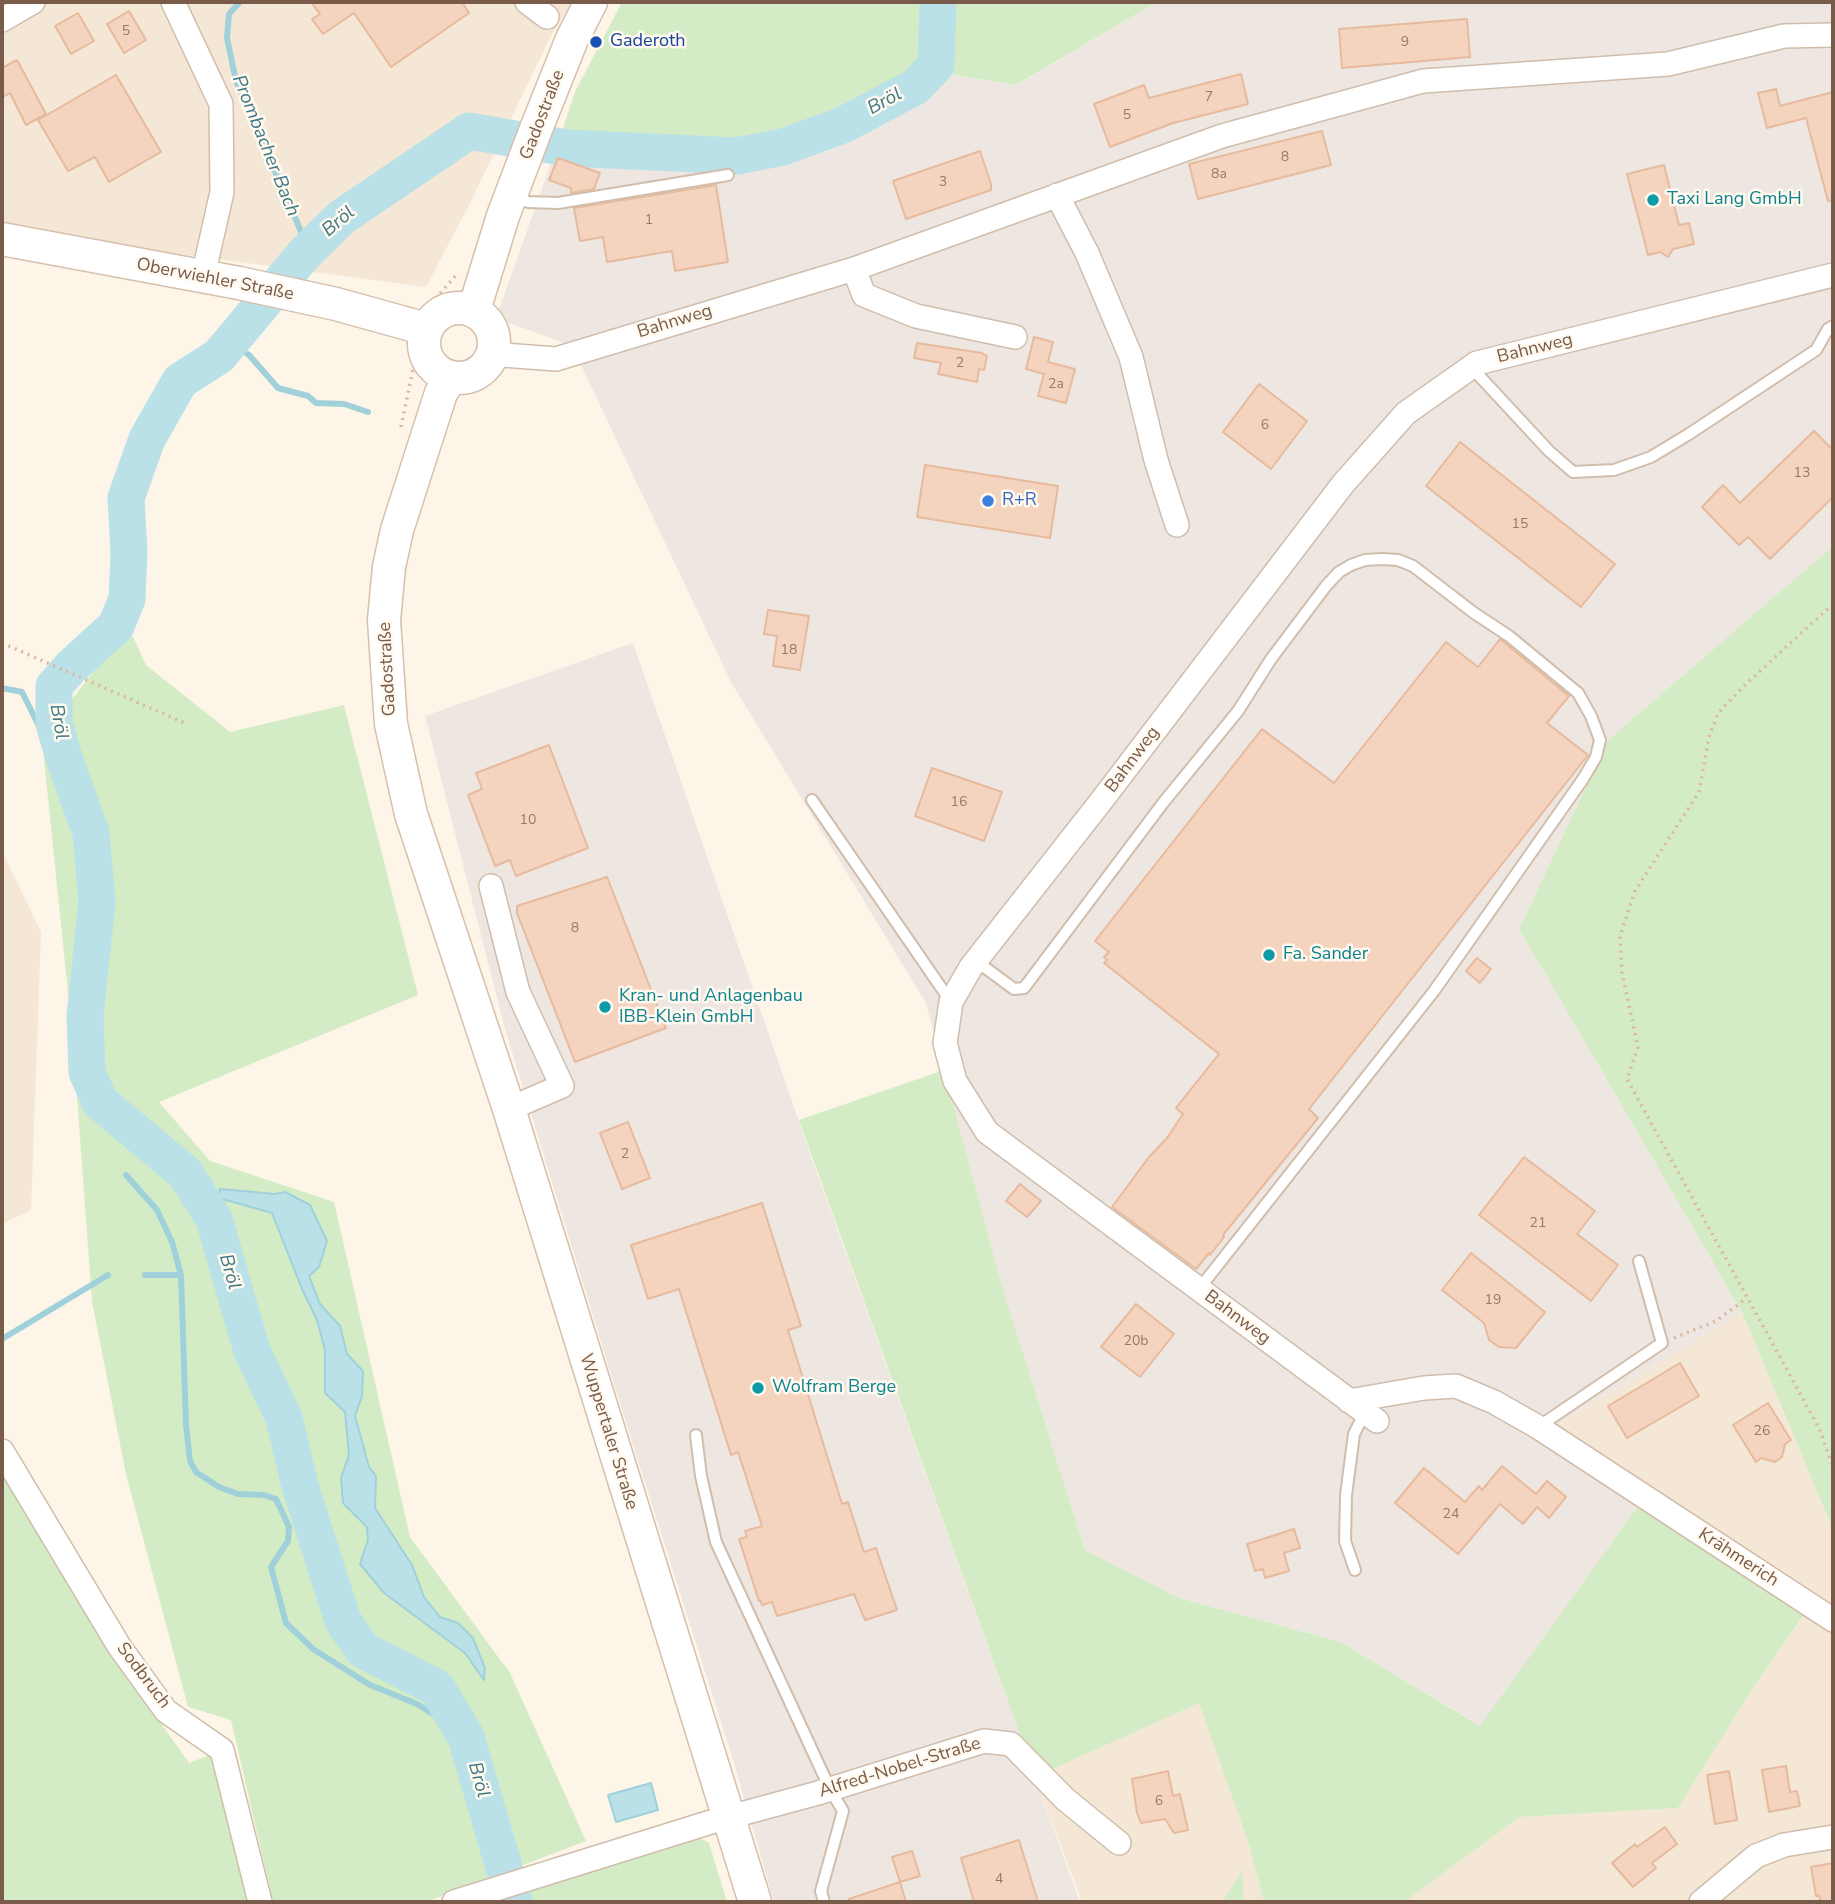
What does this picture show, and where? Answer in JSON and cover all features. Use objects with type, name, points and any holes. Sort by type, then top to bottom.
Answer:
[{"type":"main road","name":"Gadostraße","points":[[474,310],[536,129],[572,38],[591,2]]},
{"type":"main road","name":"Oberwiehler Straße","points":[[2,239],[239,283],[336,304],[426,329]]},
{"type":"main road","points":[[451,308],[474,310],[489,323],[495,342],[494,352],[482,370],[462,378],[442,374],[427,359],[424,349],[426,329],[441,312],[451,308]]},
{"type":"main road","name":"Gadostraße","points":[[451,377],[440,393],[397,530],[388,566],[384,620],[390,724],[411,814],[461,961]]},
{"type":"main road","name":"Wuppertaler Straße","points":[[461,961],[755,1902]]},
{"type":"street","points":[[173,2],[221,104],[222,192],[203,276]]},
{"type":"street","points":[[527,2],[547,17]]},
{"type":"street","name":"Bahnweg","points":[[494,352],[556,359],[854,269],[1222,136],[1423,81],[1668,64],[1784,36],[1833,35]]},
{"type":"street","points":[[1057,195],[1087,253],[1131,357],[1156,460],[1177,525]]},
{"type":"street","points":[[854,269],[864,295],[916,316],[1015,337]]},
{"type":"street","name":"Bahnweg","points":[[1364,1411],[987,1132],[955,1081],[945,1043],[951,1002],[976,961],[1343,484],[1406,413],[1477,363],[1833,275]]},
{"type":"street","points":[[491,886],[518,992],[562,1086],[509,1109]]},
{"type":"street","points":[[1364,1411],[1424,1388],[1456,1386],[1493,1402],[1538,1427]]},
{"type":"street","name":"Krähmerich","points":[[1538,1427],[1833,1620]]},
{"type":"street","name":"Sodbruch","points":[[2,1451],[119,1646],[166,1711],[222,1749],[260,1902]]},
{"type":"street","name":"Alfred-Nobel-Straße","points":[[729,1818],[984,1741],[1011,1744],[1065,1799],[1119,1843]]},
{"type":"street","points":[[456,1902],[729,1818]]},
{"type":"street","points":[[1700,1902],[1756,1856],[1784,1845],[1833,1837]]},
{"type":"lane","points":[[516,186],[528,202],[558,204],[728,175]]},
{"type":"lane","points":[[1471,367],[1549,451],[1573,472],[1614,470],[1651,457],[1816,351],[1828,328],[1833,326]]},
{"type":"lane","points":[[976,961],[1014,989],[1024,988],[1163,803],[1238,711],[1270,659],[1326,586],[1339,572],[1351,565],[1364,560],[1382,559],[1398,560],[1413,566],[1509,636],[1578,693],[1597,728],[1600,740],[1596,757],[1583,779],[1434,991],[1199,1289]]},
{"type":"lane","points":[[813,800],[951,1002]]},
{"type":"lane","points":[[1538,1427],[1662,1343],[1639,1261]]},
{"type":"lane","points":[[1355,1570],[1345,1541],[1346,1495],[1354,1434],[1364,1411]]},
{"type":"lane","points":[[696,1435],[701,1476],[716,1542],[830,1789],[844,1811],[821,1891],[824,1902]]},
{"type":"path","points":[[1833,604],[1718,713],[1709,737],[1699,792],[1634,891],[1620,936],[1622,973],[1638,1047],[1627,1079],[1819,1428],[1833,1467]]},
{"type":"path","points":[[2,643],[187,724]]},
{"type":"path","points":[[1662,1343],[1716,1321],[1747,1297]]},
{"type":"shaded area","points":[[2,2],[572,2],[551,36],[426,287],[120,246],[2,225]]},
{"type":"shaded area","points":[[1157,2],[1833,2],[1833,546],[1608,740],[1519,929],[1742,1312],[1542,1434],[1641,1502],[1481,1726],[1341,1642],[1179,1598],[1085,1550],[1002,1286],[926,1003],[731,682],[572,346],[496,318],[554,155],[748,159],[943,73],[1017,85]]},
{"type":"shaded area","points":[[633,643],[812,1159],[1080,1902],[774,1902],[734,1763],[505,1029],[425,716]]},
{"type":"shaded area","points":[[2,851],[41,932],[31,1210],[2,1224]]},
{"type":"shaded area","points":[[1742,1312],[1833,1530],[1833,1902],[1404,1902],[1520,1817],[1678,1808],[1753,1688],[1806,1613],[1542,1434]]},
{"type":"shaded area","points":[[1199,1702],[1249,1845],[1264,1902],[1244,1902],[1241,1871],[1222,1902],[1082,1902],[1035,1777]]},
{"type":"green space","points":[[622,2],[1157,2],[1016,85],[943,73],[748,159],[554,155],[575,92]]},
{"type":"green space","points":[[1833,546],[1833,1530],[1742,1312],[1519,929],[1608,740]]},
{"type":"green space","points":[[128,626],[146,665],[230,732],[344,705],[418,995],[159,1102],[210,1161],[334,1202],[410,1537],[510,1673],[586,1841],[426,1902],[273,1902],[231,1720],[188,1707],[126,1474],[92,1302],[73,1041],[42,739]]},
{"type":"green space","points":[[944,1070],[1002,1286],[1085,1550],[1179,1598],[1341,1642],[1480,1726],[1641,1502],[1806,1612],[1753,1688],[1678,1808],[1520,1817],[1404,1902],[1264,1902],[1249,1845],[1199,1703],[1035,1777],[799,1120]]},
{"type":"green space","points":[[2,1469],[128,1677],[189,1763],[222,1750],[271,1902],[2,1902]]},
{"type":"green space","points":[[698,1837],[709,1843],[727,1902],[488,1902]]},
{"type":"green space","points":[[1242,1870],[1244,1902],[1222,1902]]},
{"type":"water","points":[[220,1189],[275,1194],[285,1192],[310,1205],[327,1241],[319,1267],[309,1276],[320,1304],[340,1326],[347,1354],[363,1371],[362,1396],[355,1416],[369,1467],[376,1476],[375,1508],[412,1565],[424,1597],[440,1617],[458,1623],[473,1638],[485,1668],[484,1680],[465,1653],[384,1593],[360,1564],[368,1540],[367,1527],[343,1503],[341,1478],[349,1455],[345,1412],[325,1393],[325,1350],[317,1320],[272,1213],[219,1198]]},
{"type":"water","points":[[651,1783],[658,1810],[616,1822],[608,1795]]},
{"type":"building","points":[[311,2],[462,2],[469,13],[391,67],[354,13],[323,34],[312,19],[320,14]]},
{"type":"building","points":[[129,11],[146,40],[124,53],[107,24]]},
{"type":"building","points":[[78,13],[94,41],[71,54],[55,26]]},
{"type":"building","points":[[1467,19],[1470,57],[1342,68],[1339,29]]},
{"type":"building","points":[[17,60],[46,114],[26,125],[10,93],[2,97],[2,68]]},
{"type":"building","points":[[1241,74],[1248,104],[1173,123],[1110,147],[1094,104],[1144,85],[1149,98]]},
{"type":"building","points":[[116,75],[161,152],[109,182],[95,157],[68,171],[38,120]]},
{"type":"building","points":[[1776,89],[1780,106],[1833,92],[1833,200],[1828,201],[1806,118],[1767,128],[1758,93]]},
{"type":"building","points":[[1322,131],[1331,165],[1198,199],[1189,164]]},
{"type":"building","points":[[980,151],[991,190],[906,219],[893,181]]},
{"type":"building","points":[[558,158],[600,173],[594,189],[571,193],[571,188],[549,180]]},
{"type":"building","name":"Taxi Lang GmbH","points":[[1664,165],[1679,225],[1689,223],[1694,244],[1673,249],[1668,257],[1660,252],[1648,255],[1627,174]]},
{"type":"building","points":[[716,185],[728,262],[675,271],[672,251],[607,262],[603,237],[580,241],[574,208]]},
{"type":"building","points":[[1034,337],[1053,342],[1048,362],[1075,369],[1066,403],[1038,396],[1044,374],[1026,369]]},
{"type":"building","points":[[917,343],[982,353],[987,356],[984,370],[979,369],[977,382],[938,374],[941,363],[914,358]]},
{"type":"building","points":[[1259,384],[1307,421],[1271,469],[1223,432]]},
{"type":"building","points":[[1814,431],[1833,450],[1833,497],[1770,559],[1748,537],[1739,545],[1702,507],[1723,485],[1740,503]]},
{"type":"building","points":[[1460,442],[1615,564],[1581,607],[1426,486]]},
{"type":"building","name":"R+R","points":[[925,465],[1058,486],[1050,538],[917,517]]},
{"type":"building","points":[[768,610],[809,616],[800,670],[773,666],[777,636],[764,634]]},
{"type":"building","name":"Fa. Sander","points":[[1500,639],[1569,696],[1547,723],[1588,755],[1309,1109],[1318,1118],[1196,1269],[1112,1207],[1149,1157],[1167,1138],[1183,1114],[1176,1108],[1219,1054],[1104,963],[1107,960],[1104,957],[1109,952],[1095,941],[1262,729],[1334,783],[1446,642],[1478,667]]},
{"type":"building","points":[[549,745],[588,848],[516,876],[510,860],[495,866],[468,795],[482,789],[476,773]]},
{"type":"building","points":[[932,768],[1002,792],[984,841],[915,816]]},
{"type":"building","points":[[607,877],[666,1028],[575,1062],[517,913],[517,906]]},
{"type":"building","points":[[1477,958],[1491,969],[1480,983],[1466,971]]},
{"type":"building","points":[[628,1122],[650,1178],[622,1189],[600,1133]]},
{"type":"building","points":[[1524,1157],[1595,1211],[1577,1234],[1618,1265],[1591,1301],[1479,1215]]},
{"type":"building","points":[[1020,1184],[1041,1201],[1027,1217],[1006,1201]]},
{"type":"building","name":"Wolfram Berge","points":[[762,1203],[801,1326],[788,1330],[842,1504],[848,1502],[864,1552],[876,1548],[897,1610],[865,1620],[854,1594],[777,1616],[772,1602],[762,1605],[759,1601],[739,1539],[747,1537],[745,1531],[762,1526],[738,1452],[731,1455],[679,1289],[648,1299],[631,1245]]},
{"type":"building","points":[[1471,1253],[1545,1312],[1516,1348],[1499,1347],[1489,1340],[1484,1323],[1442,1290]]},
{"type":"building","points":[[1136,1304],[1174,1334],[1140,1377],[1101,1347]]},
{"type":"building","points":[[1680,1363],[1699,1396],[1627,1438],[1608,1406]]},
{"type":"building","points":[[1768,1403],[1791,1440],[1785,1444],[1782,1457],[1775,1462],[1761,1458],[1756,1462],[1733,1425]]},
{"type":"building","points":[[1502,1466],[1536,1494],[1547,1481],[1566,1497],[1549,1518],[1537,1507],[1523,1524],[1500,1504],[1458,1554],[1395,1503],[1424,1468],[1465,1502],[1479,1486],[1482,1490]]},
{"type":"building","points":[[1294,1529],[1300,1548],[1284,1553],[1289,1571],[1265,1578],[1263,1569],[1255,1571],[1247,1544]]},
{"type":"building","points":[[1786,1766],[1790,1792],[1797,1791],[1800,1806],[1769,1812],[1762,1770]]},
{"type":"building","points":[[1168,1771],[1173,1796],[1180,1794],[1188,1830],[1174,1833],[1165,1819],[1141,1823],[1137,1813],[1132,1779]]},
{"type":"building","points":[[1729,1771],[1737,1820],[1715,1824],[1707,1775]]},
{"type":"building","points":[[1665,1827],[1677,1844],[1652,1863],[1656,1868],[1633,1887],[1612,1863],[1635,1844],[1637,1847]]},
{"type":"building","points":[[1019,1840],[1038,1902],[974,1902],[961,1858]]},
{"type":"building","points":[[912,1851],[920,1876],[900,1882],[892,1857]]},
{"type":"building","points":[[1833,1863],[1833,1902],[1821,1902],[1819,1896],[1816,1896],[1811,1867]]},
{"type":"building","points":[[900,1882],[906,1902],[849,1902],[849,1899]]},
{"type":"waterway","name":"Prombacher Bach","points":[[240,2],[229,14],[227,38],[236,81],[309,250]]},
{"type":"waterway","name":"Bröl","points":[[514,1902],[466,1737],[437,1688],[363,1650],[343,1621],[300,1486],[284,1418],[252,1351],[214,1219],[185,1173],[100,1102],[87,1072],[85,1016],[97,902],[91,833],[54,724],[54,686],[116,626],[127,599],[129,552],[126,498],[147,439],[180,381],[219,356],[305,253],[342,217],[469,131],[567,148],[737,156],[783,147],[843,125],[915,87],[936,65],[938,2]]},
{"type":"waterway","points":[[229,342],[249,355],[278,388],[308,396],[316,403],[344,404],[368,412]]},
{"type":"waterway","points":[[2,688],[22,692],[38,724],[56,730]]},
{"type":"waterway","points":[[126,1175],[157,1210],[172,1242],[181,1275]]},
{"type":"waterway","points":[[2,1339],[108,1275]]},
{"type":"waterway","points":[[145,1275],[181,1275],[186,1425],[190,1461],[196,1472],[219,1487],[238,1494],[264,1495],[276,1499],[289,1527],[288,1541],[271,1567],[286,1623],[313,1649],[370,1685],[417,1704],[462,1732]]},
{"type":"place","name":"Gaderoth","points":[[596,42]]},
{"type":"place","name":"Taxi Lang GmbH","points":[[1653,200]]},
{"type":"place","name":"R+R","points":[[988,501]]},
{"type":"place","name":"Fa. Sander","points":[[1269,955]]},
{"type":"place","name":"Kran- und Anlagenbau IBB-Klein GmbH","points":[[605,1007]]},
{"type":"place","name":"Wolfram Berge","points":[[758,1388]]}]
